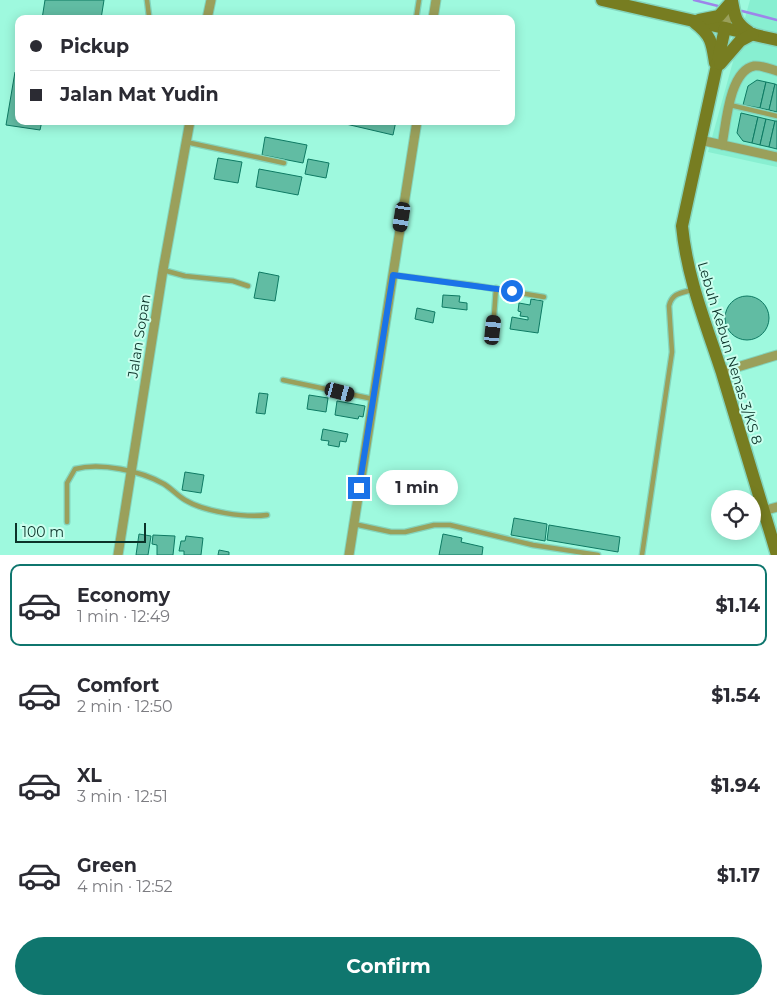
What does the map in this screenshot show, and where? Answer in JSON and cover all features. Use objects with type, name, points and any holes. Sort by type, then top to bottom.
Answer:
[{"type":"street","points":[[208,15],[210,0]]},
{"type":"street","points":[[434,15],[436,0]]},
{"type":"street","points":[[602,0],[777,40]]},
{"type":"street","points":[[692,20],[710,19],[718,16],[732,0]]},
{"type":"street","points":[[725,28],[732,0]]},
{"type":"street","points":[[732,0],[735,17],[740,25],[753,34]]},
{"type":"street","points":[[692,20],[710,37],[716,68]]},
{"type":"street","name":"Lebuh Kebun Nenas 3/KS 8","points":[[725,28],[682,226],[685,254],[694,290],[777,555]]},
{"type":"street","points":[[716,68],[740,41],[753,34]]},
{"type":"street","points":[[722,145],[735,82],[742,72],[754,66],[777,71]]},
{"type":"street","name":"Jalan Sopan","points":[[118,555],[163,270],[189,125]]},
{"type":"street","points":[[349,555],[416,125]]},
{"type":"street","points":[[700,140],[777,158]]},
{"type":"street","points":[[721,372],[777,354]]},
{"type":"street","points":[[763,511],[777,507]]},
{"type":"lane","points":[[147,0],[149,15]]},
{"type":"lane","points":[[417,15],[419,0]]},
{"type":"lane","points":[[730,105],[777,116]]},
{"type":"lane","points":[[186,142],[284,163]]},
{"type":"lane","points":[[163,270],[185,276],[233,282],[248,286]]},
{"type":"lane","points":[[393,275],[496,288],[544,297]]},
{"type":"lane","points":[[493,330],[496,288]]},
{"type":"lane","points":[[642,555],[672,352],[669,306],[671,299],[676,294],[694,290]]},
{"type":"lane","points":[[283,380],[372,399]]},
{"type":"lane","points":[[67,522],[67,483],[75,469],[86,466],[132,471],[161,483],[176,491],[184,500],[200,507],[242,516],[256,517],[268,515]]},
{"type":"lane","points":[[354,524],[391,532],[404,532],[434,525],[450,525],[533,545],[598,555]]},
{"type":"shaded area","points":[[750,0],[777,0],[777,167],[708,152]]},
{"type":"building","points":[[45,0],[104,0],[102,15],[43,15]]},
{"type":"building","points":[[15,72],[15,125],[41,125],[40,130],[6,125]]},
{"type":"building","points":[[757,80],[766,82],[760,108],[743,105],[748,86]]},
{"type":"building","points":[[766,82],[775,84],[769,110],[760,108]]},
{"type":"building","points":[[775,84],[777,85],[777,112],[769,110]]},
{"type":"building","points":[[741,113],[758,117],[752,143],[743,141],[737,133]]},
{"type":"building","points":[[758,117],[766,119],[760,145],[752,143]]},
{"type":"building","points":[[766,119],[775,121],[769,147],[760,145]]},
{"type":"building","points":[[775,121],[777,121],[777,149],[769,147]]},
{"type":"building","points":[[350,125],[395,125],[393,135]]},
{"type":"building","points":[[265,137],[307,145],[303,163],[262,155]]},
{"type":"building","points":[[218,158],[242,162],[238,183],[214,179]]},
{"type":"building","points":[[308,159],[329,163],[326,178],[305,174]]},
{"type":"building","points":[[259,169],[302,177],[298,195],[256,187]]},
{"type":"building","points":[[259,272],[279,276],[275,301],[254,298]]},
{"type":"building","points":[[443,295],[460,296],[459,302],[467,303],[467,310],[442,307]]},
{"type":"building","points":[[747,296],[759,300],[765,306],[769,318],[765,330],[759,336],[747,340],[735,336],[729,330],[725,318],[729,306],[735,300]]},
{"type":"building","points":[[531,299],[543,301],[538,333],[510,329],[512,317],[528,320],[528,317],[520,316],[521,312],[518,311],[519,303],[530,305]]},
{"type":"building","points":[[417,308],[435,312],[433,323],[415,319]]},
{"type":"building","points":[[259,393],[268,394],[265,414],[256,413]]},
{"type":"building","points":[[309,395],[328,398],[326,412],[307,409]]},
{"type":"building","points":[[337,401],[365,406],[363,417],[359,416],[358,419],[335,415]]},
{"type":"building","points":[[323,429],[348,434],[346,442],[340,441],[339,447],[328,445],[329,441],[321,440]]},
{"type":"building","points":[[185,472],[204,475],[201,493],[182,490]]},
{"type":"building","points":[[514,518],[547,524],[545,541],[511,535]]},
{"type":"building","points":[[549,525],[620,537],[618,552],[547,540]]},
{"type":"building","points":[[139,534],[151,536],[148,555],[136,555]]},
{"type":"building","points":[[443,534],[462,538],[461,542],[483,547],[482,555],[439,555]]},
{"type":"building","points":[[153,535],[175,536],[173,555],[157,555],[157,545],[152,544]]},
{"type":"building","points":[[186,536],[203,538],[201,555],[184,555],[184,551],[179,551],[181,541],[185,541]]},
{"type":"building","points":[[219,550],[229,552],[229,555],[218,555]]},
{"type":"waterway","points":[[694,0],[718,6]]},
{"type":"waterway","points":[[742,11],[777,20]]},
{"type":"route","points":[[359,488],[393,275],[512,291]]}]
